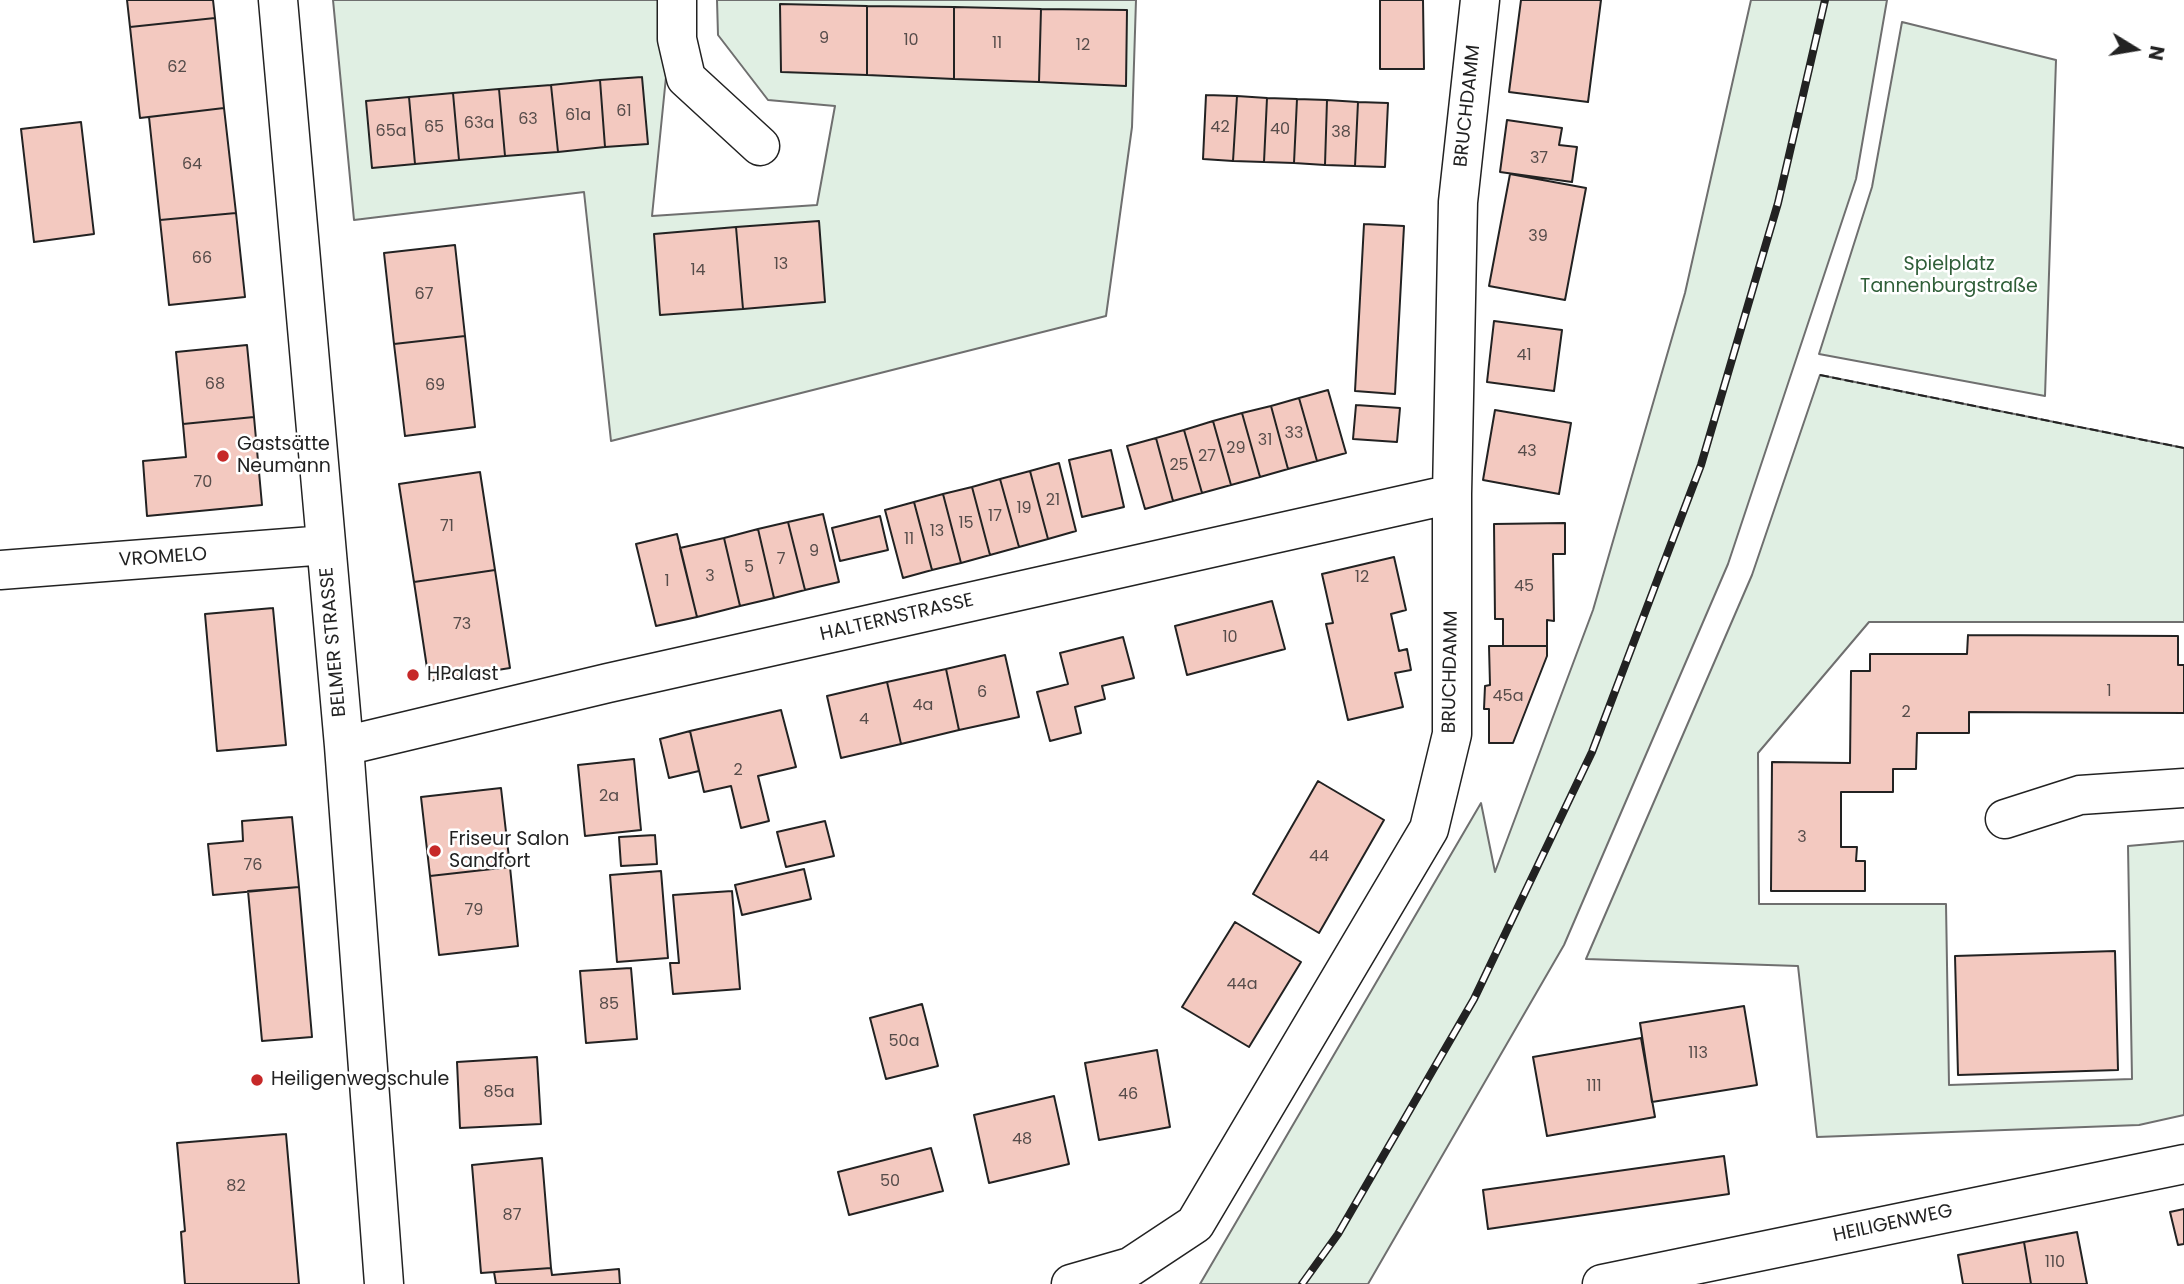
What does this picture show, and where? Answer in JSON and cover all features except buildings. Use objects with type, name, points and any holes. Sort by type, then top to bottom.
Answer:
[{"type":"street","name":"BELMER STRASSE","points":[[278,0],[344,746],[384,1284]]},
{"type":"street","points":[[677,0],[677,38],[686,78],[760,146]]},
{"type":"street","name":"BRUCHDAMM","points":[[1071,1284],[1130,1268],[1195,1224],[1429,829],[1452,734],[1452,494],[1458,202],[1480,0]]},
{"type":"street","name":"HALTERNSTRASSE","points":[[344,746],[622,680],[1452,494]]},
{"type":"street","name":"VROMELO","points":[[0,570],[326,545]]},
{"type":"street","points":[[2005,819],[2080,795],[2184,788]]},
{"type":"street","name":"HEILIGENWEG","points":[[1602,1284],[2184,1164]]},
{"type":"green space","points":[[333,0],[660,0],[666,77],[652,216],[817,205],[835,106],[768,100],[718,35],[717,0],[1136,0],[1132,127],[1106,316],[611,441],[584,192],[354,220]]},
{"type":"green space","points":[[1751,0],[1887,0],[1856,179],[1728,564],[1564,945],[1368,1284],[1200,1284],[1481,803],[1495,872],[1593,610],[1685,293]]},
{"type":"green space","name":"Spielplatz Tannenburgstraße","points":[[1902,22],[2056,60],[2045,396],[1819,354],[1872,187]]},
{"type":"green space","points":[[1820,375],[2184,448],[2184,622],[1869,622],[1758,753],[1759,904],[1946,904],[1949,1085],[2132,1079],[2128,846],[2184,841],[2184,1115],[2139,1125],[1817,1137],[1798,966],[1586,959],[1752,575]]},
{"type":"railway","points":[[1302,1284],[1338,1234],[1474,999],[1592,752],[1701,465],[1778,203],[1825,0]]},
{"type":"fence","points":[[1820,375],[2184,448]]},
{"type":"place","name":"Gastsätte Neumann","points":[[223,456]]},
{"type":"place","name":"HPalast","points":[[413,675]]},
{"type":"place","name":"Friseur Salon Sandfort","points":[[435,851]]},
{"type":"place","name":"Heiligenwegschule","points":[[257,1080]]}]
